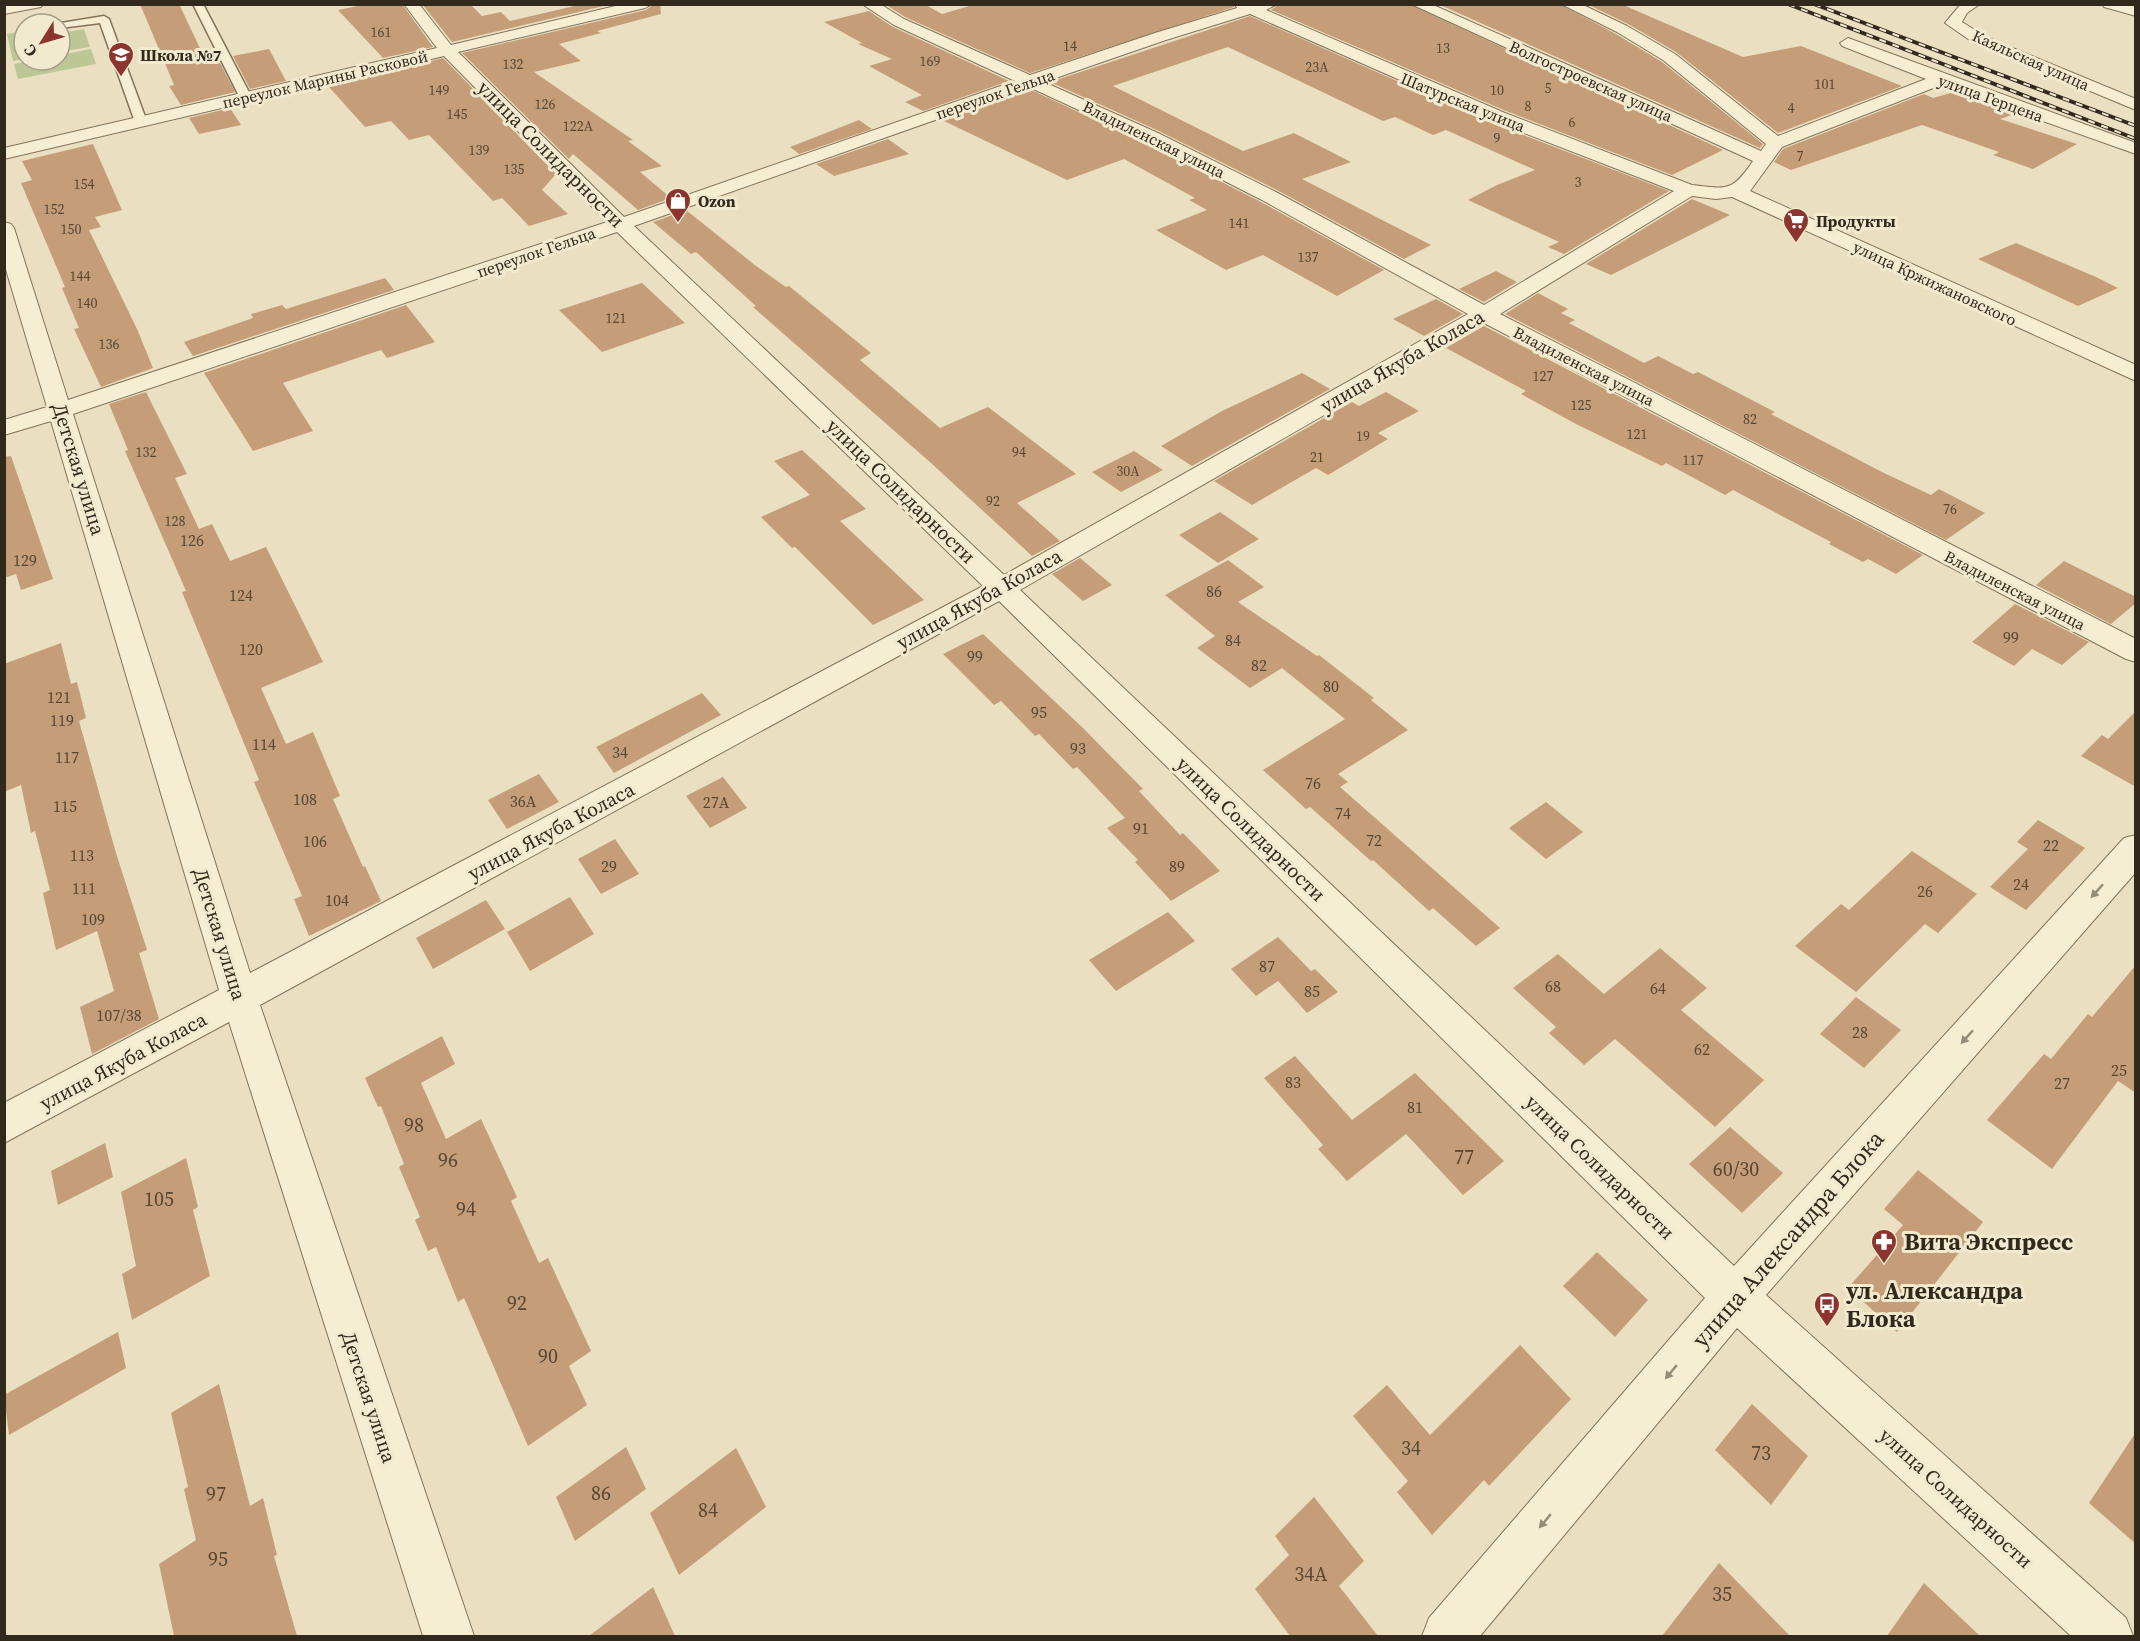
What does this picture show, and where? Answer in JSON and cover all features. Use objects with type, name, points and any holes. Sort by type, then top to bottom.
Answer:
[{"type":"street","points":[[4,10],[36,4]]},
{"type":"street","name":"улица Солидарности","points":[[411,4],[448,51],[620,224],[1002,588],[1735,1297],[2108,1636]]},
{"type":"street","name":"переулок Марины Расковой","points":[[4,154],[645,4]]},
{"type":"street","name":"Владиленская улица","points":[[869,4],[899,22],[1152,137],[1269,196],[1484,314],[2136,652]]},
{"type":"street","name":"Волгостроевская улица","points":[[1418,4],[1770,151]]},
{"type":"street","points":[[1568,4],[1622,29],[1669,57],[1770,151]]},
{"type":"street","name":"Каяльская улица","points":[[1973,4],[1962,10],[1953,23],[1980,40],[2136,105]]},
{"type":"street","points":[[2109,4],[2136,12]]},
{"type":"street","name":"переулок Гельца","points":[[4,428],[202,366],[1254,6]]},
{"type":"street","name":"Шатурская улица","points":[[1254,6],[1499,117],[1689,190]]},
{"type":"street","name":"улица Герцена","points":[[1848,43],[2136,149]]},
{"type":"street","points":[[1689,190],[1716,193],[1735,191],[1746,185],[1770,151],[1941,79]]},
{"type":"street","name":"улица Якуба Коласа","points":[[4,1124],[1002,588],[1484,314],[1689,190]]},
{"type":"street","name":"улица Кржижановского","points":[[1735,191],[2136,374]]},
{"type":"street","name":"Детская улица","points":[[4,228],[240,999],[447,1636]]},
{"type":"street","name":"улица Александра Блока","points":[[1447,1636],[1735,1297],[2136,848]]},
{"type":"lane","points":[[198,4],[246,98]]},
{"type":"lane","points":[[72,23],[104,19],[141,122]]},
{"type":"green space","points":[[84,29],[90,47],[72,50],[72,31]]},
{"type":"green space","points":[[12,33],[12,56],[7,34]]},
{"type":"green space","points":[[91,49],[96,64],[72,69],[72,53]]},
{"type":"green space","points":[[16,72],[54,72],[18,79]]},
{"type":"building","points":[[140,4],[179,4],[206,61],[218,59],[235,92],[181,105],[169,86],[174,85]]},
{"type":"building","points":[[368,4],[402,4],[433,47],[383,58],[338,10]]},
{"type":"building","points":[[422,4],[470,4],[482,16],[501,12],[510,21],[583,4],[612,4],[452,42]]},
{"type":"building","points":[[654,4],[660,4],[661,14],[559,44],[581,61],[534,72],[633,140],[628,141],[662,166],[640,172],[671,198],[638,210],[573,154],[569,159],[462,53],[646,10]]},
{"type":"building","points":[[924,4],[942,14],[976,4],[1233,4],[1234,7],[1030,73],[905,17],[888,6]]},
{"type":"building","points":[[1279,4],[1409,4],[1723,150],[1672,175],[1506,111],[1271,10]]},
{"type":"building","points":[[1438,4],[1559,4],[1616,34],[1662,62],[1763,144],[1760,148]]},
{"type":"building","points":[[1587,4],[1621,4],[1743,57],[1801,46],[1902,86],[1778,133],[1676,52],[1628,24]]},
{"type":"building","points":[[869,11],[893,27],[1009,81],[923,111],[905,102],[922,95],[869,66],[892,59],[858,44],[862,43],[824,22]]},
{"type":"building","points":[[1250,16],[1492,123],[1669,191],[1564,254],[1548,247],[1559,242],[1468,200],[1497,185],[1535,170],[1446,130],[1433,135],[1395,117],[1383,121],[1228,47],[1113,86],[1243,151],[1294,133],[1351,162],[1302,179],[1431,245],[1404,259],[1277,190],[1159,131],[1050,82]]},
{"type":"building","points":[[269,49],[286,81],[250,89],[233,56]]},
{"type":"building","points":[[443,58],[556,174],[542,190],[568,214],[529,226],[502,198],[493,201],[429,135],[409,140],[391,121],[365,127],[328,86]]},
{"type":"building","points":[[1029,89],[1145,143],[1261,202],[1384,270],[1337,296],[1263,255],[1226,270],[1156,230],[1207,210],[1189,200],[1195,198],[1124,159],[1067,180],[942,120]]},
{"type":"building","points":[[1954,92],[2014,114],[2000,119],[2077,144],[2033,169],[1993,155],[1999,152],[1922,125],[1791,170],[1774,162],[1783,149],[1924,94],[1933,98]]},
{"type":"building","points":[[230,108],[241,125],[199,134],[189,118]]},
{"type":"building","points":[[859,120],[872,129],[799,154],[790,147]]},
{"type":"building","points":[[888,139],[909,154],[834,176],[816,164]]},
{"type":"building","points":[[93,144],[122,210],[95,217],[101,227],[89,230],[137,329],[153,368],[101,387],[74,329],[79,328],[62,288],[65,287],[21,183],[32,180],[22,161]]},
{"type":"building","points":[[1692,199],[1730,215],[1611,275],[1586,264]]},
{"type":"building","points":[[686,210],[756,266],[786,287],[789,286],[871,353],[860,360],[940,428],[988,407],[1076,474],[1017,503],[1060,541],[1032,556],[931,463],[753,307],[756,306],[696,252],[691,254],[653,222]]},
{"type":"building","points":[[2016,243],[2118,288],[2078,306],[1978,259]]},
{"type":"building","points":[[1496,271],[1517,282],[1484,302],[1459,289]]},
{"type":"building","points":[[385,278],[394,290],[193,356],[184,342],[253,318],[251,314],[282,305],[286,309]]},
{"type":"building","points":[[642,283],[685,323],[602,352],[559,310]]},
{"type":"building","points":[[1538,293],[1568,309],[1561,313],[1575,320],[1569,323],[1644,363],[1658,356],[1693,374],[1698,372],[1775,412],[1771,414],[1882,472],[1931,495],[1939,489],[1985,513],[1946,540],[1505,314]]},
{"type":"building","points":[[1436,299],[1463,314],[1424,336],[1393,319]]},
{"type":"building","points":[[406,305],[435,342],[387,358],[381,350],[283,383],[313,431],[253,451],[204,373]]},
{"type":"building","points":[[1484,326],[1923,555],[1896,574],[1868,559],[1863,562],[1829,544],[1831,542],[1733,490],[1725,495],[1666,463],[1662,466],[1576,424],[1521,394],[1526,391],[1446,348]]},
{"type":"building","points":[[1302,373],[1330,389],[1192,466],[1161,446],[1222,411]]},
{"type":"building","points":[[146,392],[187,474],[175,478],[199,529],[212,524],[230,561],[266,547],[323,662],[261,688],[286,744],[313,732],[340,796],[333,799],[363,867],[365,866],[381,901],[309,936],[294,899],[302,896],[254,782],[259,780],[182,592],[186,591],[125,451],[128,450],[109,404]]},
{"type":"building","points":[[1386,392],[1419,411],[1378,433],[1388,439],[1328,475],[1316,468],[1252,505],[1214,481],[1352,402],[1359,406]]},
{"type":"building","points":[[802,450],[866,509],[840,521],[924,600],[873,625],[795,547],[792,548],[761,517],[810,495],[774,461]]},
{"type":"building","points":[[1134,451],[1163,470],[1121,492],[1092,472]]},
{"type":"building","points":[[11,456],[53,579],[21,590],[16,574],[4,578],[4,457]]},
{"type":"building","points":[[1220,512],[1259,539],[1218,563],[1179,535]]},
{"type":"building","points":[[1080,558],[1112,585],[1083,601],[1052,574]]},
{"type":"building","points":[[1228,560],[1264,587],[1238,602],[1317,656],[1319,655],[1374,698],[1371,700],[1408,730],[1338,774],[1348,782],[1340,787],[1500,928],[1476,946],[1433,908],[1429,911],[1373,860],[1371,861],[1310,807],[1306,809],[1263,770],[1345,719],[1282,668],[1250,688],[1197,648],[1215,636],[1165,595]]},
{"type":"building","points":[[2064,561],[2136,597],[2136,603],[2111,624],[2036,585]]},
{"type":"building","points":[[2015,604],[2089,642],[2062,665],[2032,649],[2014,666],[1972,642]]},
{"type":"building","points":[[983,634],[1083,728],[1143,789],[1139,791],[1180,835],[1183,833],[1220,871],[1171,901],[1135,862],[1138,860],[1107,828],[1125,818],[1077,767],[1073,769],[1039,734],[1035,736],[1001,701],[994,705],[943,654]]},
{"type":"building","points":[[61,643],[71,684],[77,682],[86,718],[79,721],[116,853],[147,950],[139,953],[159,1019],[92,1054],[80,1007],[114,991],[97,931],[56,950],[43,893],[50,890],[35,831],[31,833],[21,785],[4,792],[4,664]]},
{"type":"building","points":[[702,693],[721,715],[614,773],[596,747]]},
{"type":"building","points":[[2136,711],[2136,787],[2081,756],[2102,735],[2108,739]]},
{"type":"building","points":[[539,774],[559,802],[507,829],[488,800]]},
{"type":"building","points":[[723,777],[747,808],[710,828],[686,796]]},
{"type":"building","points":[[1546,802],[1583,832],[1546,859],[1509,828]]},
{"type":"building","points":[[2038,820],[2085,848],[2026,910],[1990,887],[2028,849],[2017,842]]},
{"type":"building","points":[[615,839],[639,874],[601,894],[578,859]]},
{"type":"building","points":[[1912,851],[1977,894],[1938,933],[1925,924],[1856,992],[1795,946],[1841,904],[1849,910]]},
{"type":"building","points":[[570,897],[594,934],[530,971],[507,932]]},
{"type":"building","points":[[486,900],[505,929],[433,969],[416,938]]},
{"type":"building","points":[[1168,912],[1195,941],[1116,991],[1089,960]]},
{"type":"building","points":[[1278,937],[1311,971],[1315,969],[1338,992],[1307,1013],[1278,981],[1256,996],[1231,969]]},
{"type":"building","points":[[1660,948],[1707,988],[1681,1010],[1764,1080],[1715,1127],[1615,1039],[1584,1065],[1549,1033],[1556,1027],[1513,988],[1558,954],[1604,994]]},
{"type":"building","points":[[2136,965],[2136,1093],[2118,1081],[2052,1169],[1987,1120],[2044,1054],[2051,1059],[2088,1014],[2092,1017]]},
{"type":"building","points":[[1856,997],[1901,1030],[1864,1068],[1820,1034]]},
{"type":"building","points":[[442,1036],[455,1064],[421,1083],[446,1139],[481,1119],[517,1197],[511,1201],[539,1263],[548,1258],[591,1351],[569,1366],[587,1405],[528,1446],[464,1298],[458,1302],[436,1247],[428,1251],[415,1220],[420,1217],[399,1167],[404,1164],[381,1106],[378,1107],[365,1078]]},
{"type":"building","points":[[1295,1056],[1352,1120],[1415,1073],[1504,1161],[1463,1195],[1406,1134],[1347,1181],[1318,1149],[1323,1145],[1264,1078]]},
{"type":"building","points":[[1730,1127],[1783,1173],[1742,1213],[1689,1164]]},
{"type":"building","points":[[105,1143],[113,1177],[58,1205],[51,1171]]},
{"type":"building","points":[[186,1158],[198,1207],[193,1210],[210,1276],[132,1320],[122,1274],[136,1266],[121,1192]]},
{"type":"building","points":[[1918,1170],[1983,1222],[1897,1332],[1848,1288],[1903,1225],[1884,1209]]},
{"type":"building","points":[[1597,1252],[1648,1300],[1615,1337],[1563,1286]]},
{"type":"building","points":[[118,1332],[126,1368],[9,1435],[4,1395]]},
{"type":"building","points":[[1520,1345],[1571,1399],[1489,1486],[1484,1480],[1432,1535],[1397,1492],[1408,1481],[1353,1416],[1387,1385],[1430,1435]]},
{"type":"building","points":[[219,1384],[250,1506],[263,1498],[277,1555],[274,1556],[297,1636],[174,1636],[159,1564],[196,1540],[184,1489],[188,1487],[171,1413]]},
{"type":"building","points":[[1752,1404],[1808,1456],[1771,1505],[1715,1450]]},
{"type":"building","points":[[2136,1432],[2136,1544],[2089,1503]]},
{"type":"building","points":[[626,1447],[646,1489],[575,1541],[556,1497]]},
{"type":"building","points":[[736,1448],[766,1507],[679,1575],[650,1513]]},
{"type":"building","points":[[1314,1497],[1364,1561],[1339,1586],[1378,1636],[1290,1636],[1255,1589],[1289,1555],[1275,1536]]},
{"type":"building","points":[[1719,1563],[1790,1636],[1662,1636]]},
{"type":"building","points":[[1924,1583],[1980,1636],[1887,1636]]},
{"type":"building","points":[[653,1587],[675,1636],[589,1636]]},
{"type":"railway","points":[[1788,4],[2136,139]]},
{"type":"railway","points":[[1814,4],[2136,126]]},
{"type":"place","name":"Школа №7","points":[[121,78]]},
{"type":"place","name":"Ozon","points":[[678,224]]},
{"type":"place","name":"Продукты","points":[[1796,244]]},
{"type":"place","name":"Вита Экспресс","points":[[1884,1265]]},
{"type":"place","name":"ул. Александра Блока","points":[[1827,1328]]}]
